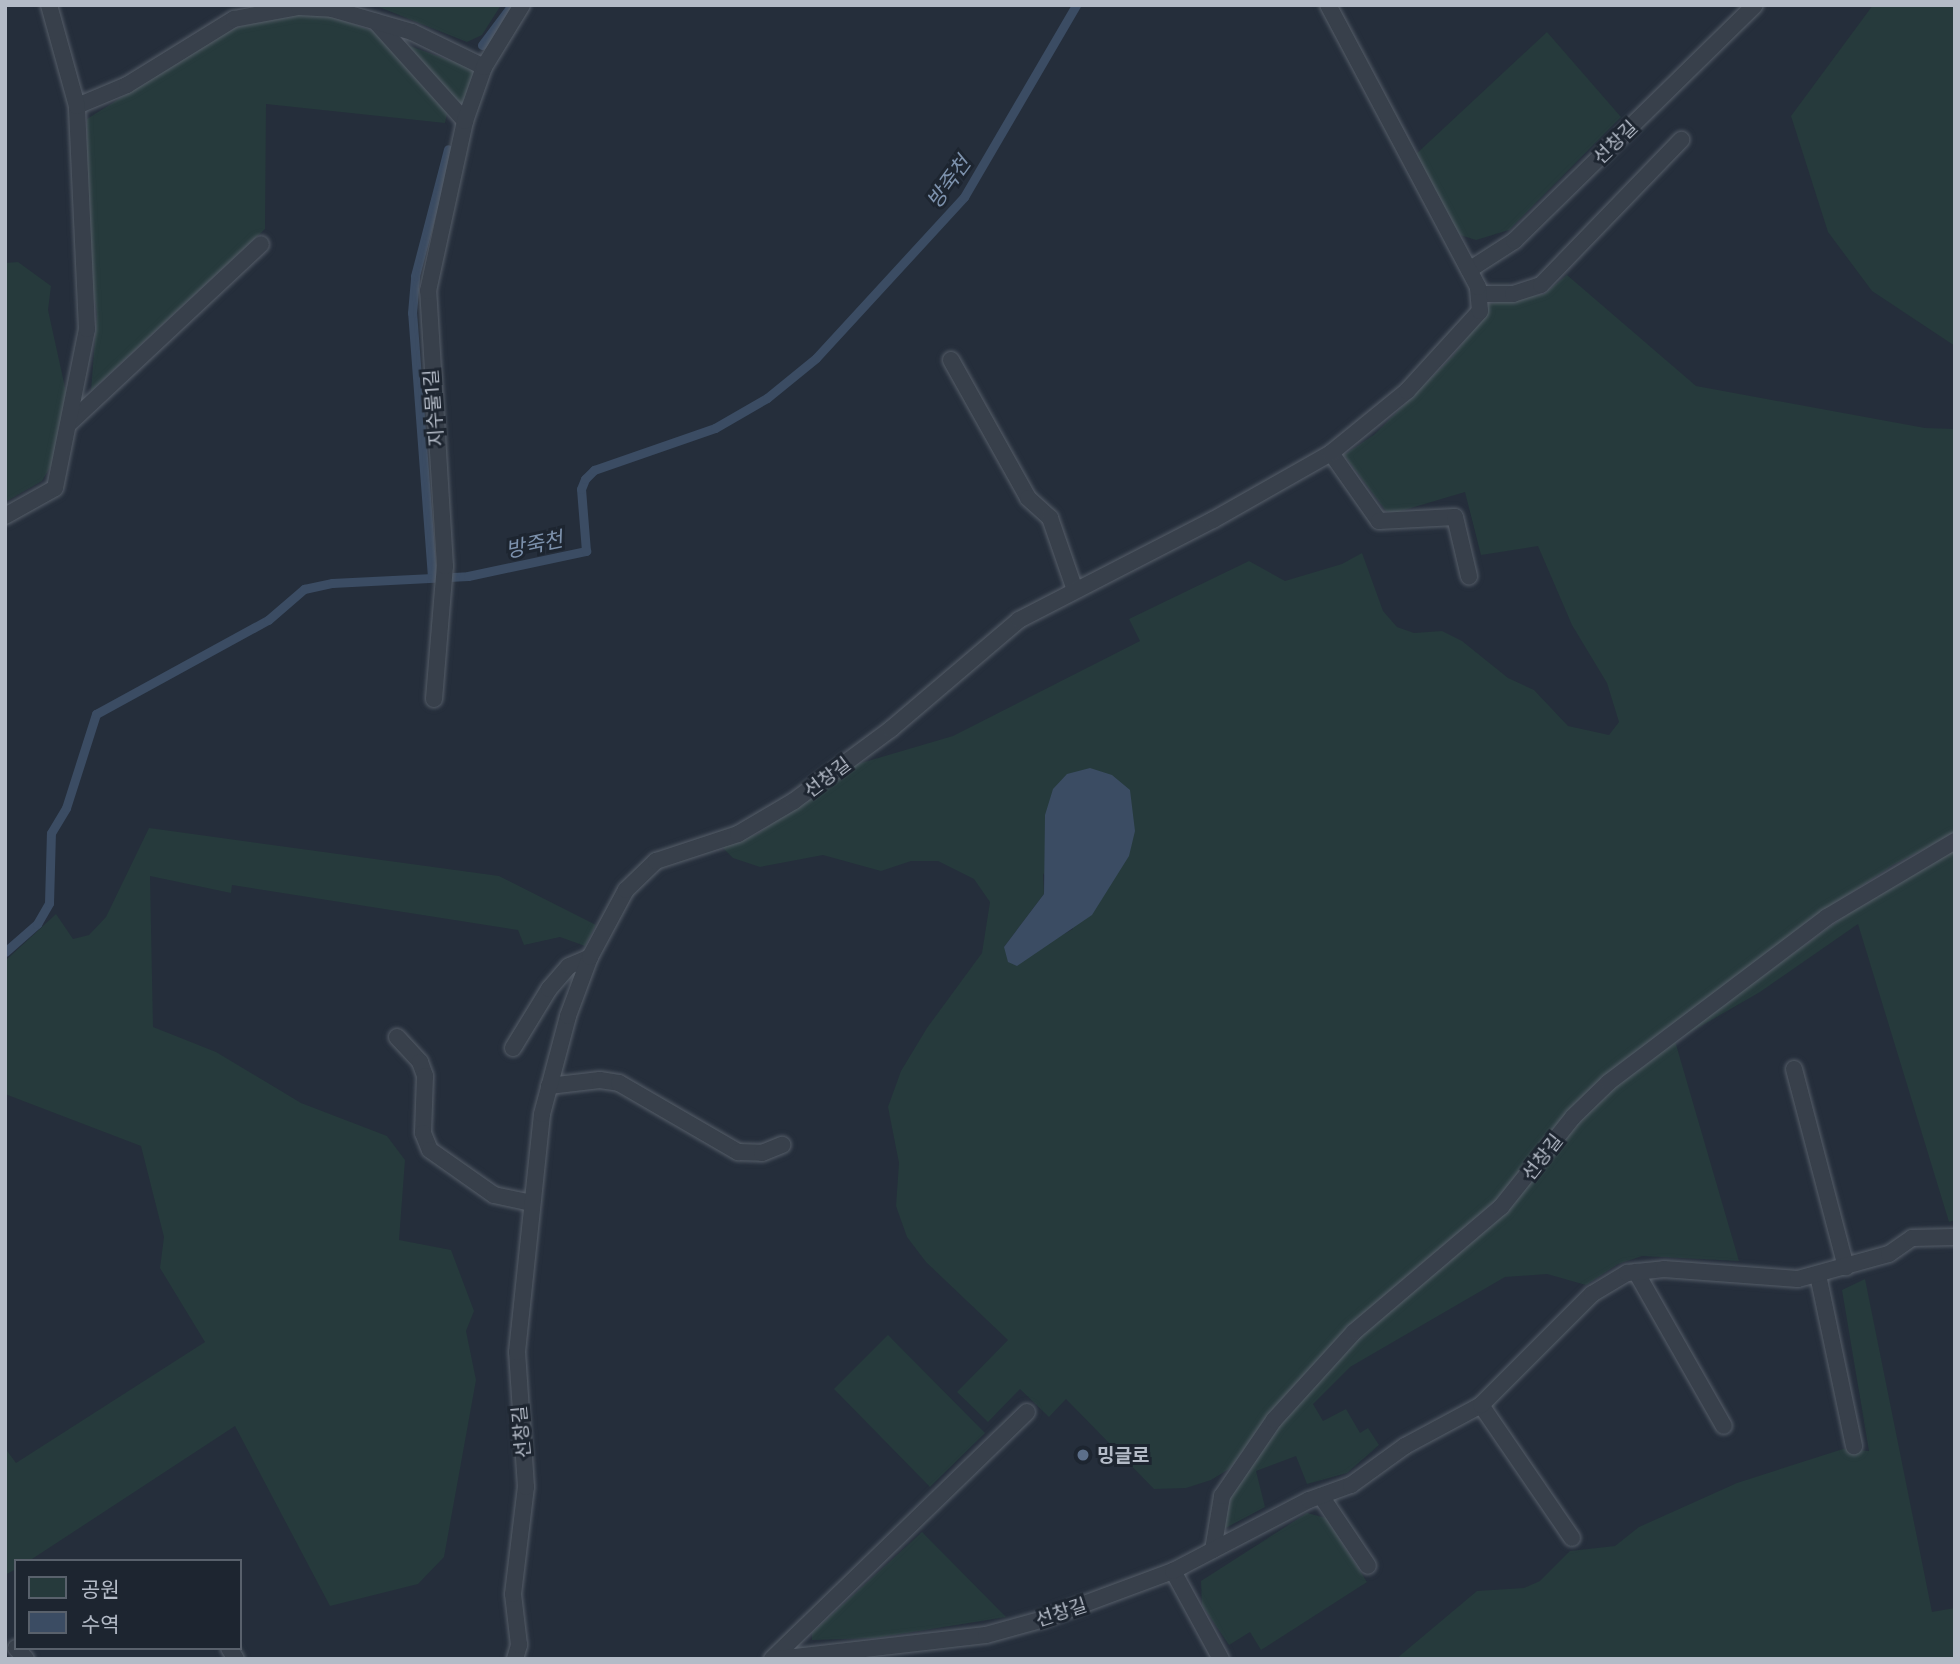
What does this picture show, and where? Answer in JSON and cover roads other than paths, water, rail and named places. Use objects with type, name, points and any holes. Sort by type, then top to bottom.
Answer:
[{"type":"lane","points":[[5,516],[55,488],[71,422],[89,309],[82,261],[77,106],[49,5]]},
{"type":"lane","name":"지수물1길","points":[[434,699],[445,566],[428,291],[465,121],[484,67],[522,5]]},
{"type":"lane","points":[[1328,5],[1480,293],[1513,294],[1541,285],[1681,140]]},
{"type":"lane","name":"선창길","points":[[1469,270],[1514,241],[1755,5]]},
{"type":"lane","points":[[77,106],[127,85],[234,19],[299,7],[332,9],[374,20],[441,44],[484,67]]},
{"type":"lane","points":[[374,20],[465,121]]},
{"type":"lane","points":[[71,422],[261,244]]},
{"type":"lane","name":"선창길","points":[[515,1659],[519,1645],[513,1594],[526,1487],[517,1352],[531,1203],[549,1086],[590,957],[626,890],[656,861],[766,820],[891,729],[1019,620],[1213,520],[1331,453],[1367,428],[1454,342],[1480,311],[1480,293]]},
{"type":"lane","points":[[951,360],[1028,498],[1050,518],[1075,590]]},
{"type":"lane","points":[[1331,453],[1379,521],[1455,517],[1469,576]]},
{"type":"lane","name":"선창길","points":[[1213,1550],[1222,1496],[1274,1420],[1354,1332],[1501,1207],[1573,1117],[1609,1082],[1827,917],[1955,841]]},
{"type":"lane","name":"선창길","points":[[513,1048],[549,989],[569,966],[590,957]]},
{"type":"lane","points":[[397,1037],[420,1062],[425,1076],[423,1133],[430,1150],[494,1195],[531,1203]]},
{"type":"lane","points":[[1794,1069],[1846,1267]]},
{"type":"lane","points":[[549,1086],[600,1080],[618,1083],[738,1152],[762,1153],[782,1145]]},
{"type":"lane","name":"선창길","points":[[778,1659],[986,1634],[1044,1619],[1173,1571],[1321,1496],[1351,1485],[1405,1446],[1481,1405],[1522,1359],[1592,1294],[1636,1272],[1664,1269],[1798,1279],[1889,1254],[1912,1238],[1955,1237]]},
{"type":"lane","points":[[1636,1272],[1724,1426]]},
{"type":"lane","points":[[1818,1275],[1854,1446]]},
{"type":"lane","points":[[1481,1405],[1572,1538]]},
{"type":"lane","points":[[772,1659],[1027,1412]]},
{"type":"lane","points":[[1321,1496],[1368,1566]]},
{"type":"lane","points":[[1173,1571],[1221,1659]]},
{"type":"water","points":[[1090,768],[1112,775],[1130,790],[1135,831],[1129,856],[1092,915],[1017,966],[1008,962],[1004,947],[1044,894],[1045,815],[1053,789],[1067,774]]},
{"type":"waterway","points":[[482,45],[512,5]]},
{"type":"waterway","name":"방죽천","points":[[5,952],[37,924],[49,903],[51,833],[66,808],[96,714],[268,620],[304,589],[332,583],[468,576],[586,551],[581,489],[585,479],[594,470],[715,428],[767,398],[816,358],[964,197],[1076,5]]},
{"type":"waterway","points":[[432,577],[412,313],[415,276],[448,149]]},
{"type":"place","name":"밍글로","points":[[1083,1455]]}]
